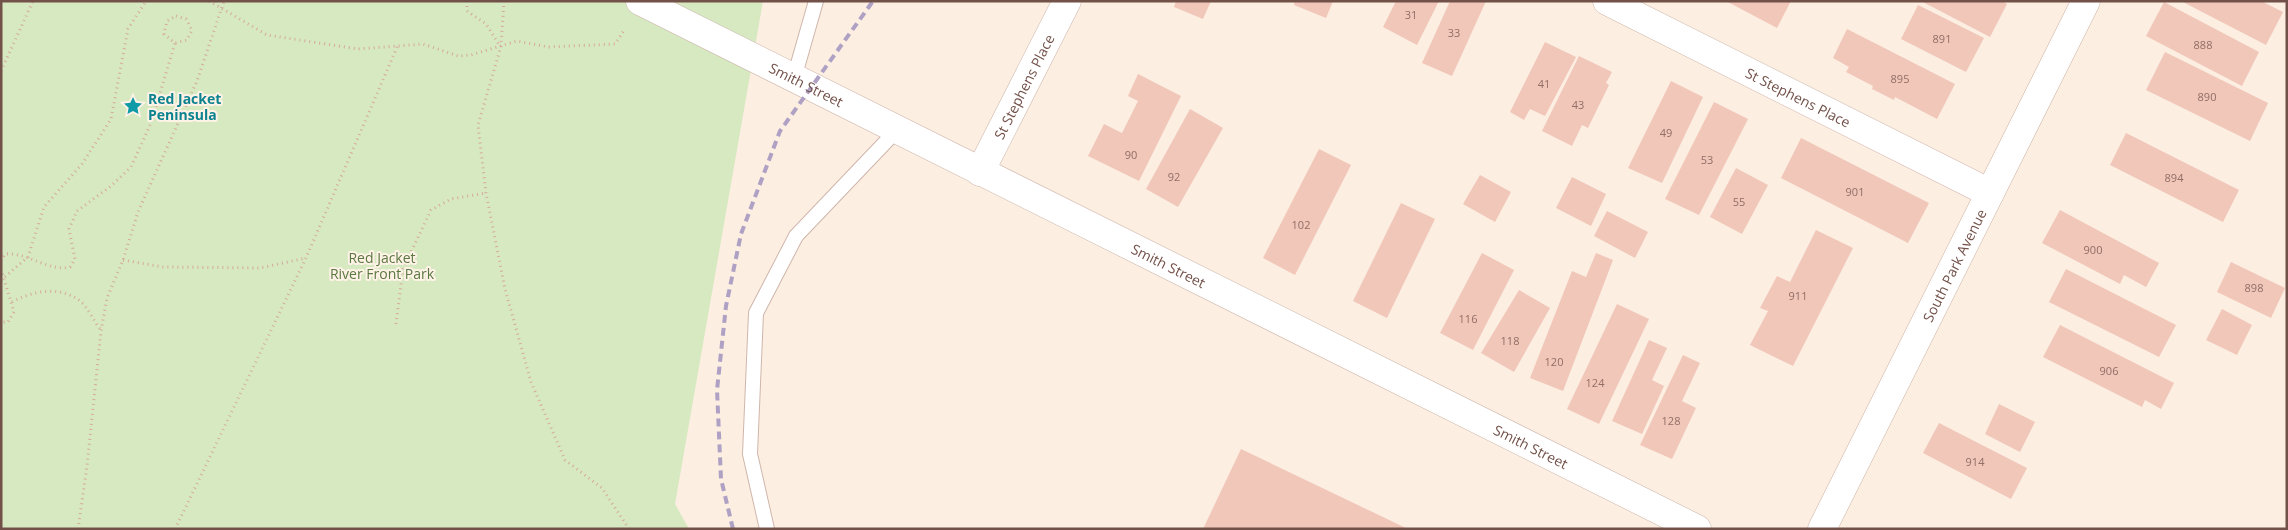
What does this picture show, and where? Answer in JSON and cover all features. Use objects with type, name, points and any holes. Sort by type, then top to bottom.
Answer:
[{"type":"street","name":"St Stephens Place","points":[[980,172],[1067,1]]},
{"type":"street","name":"St Stephens Place","points":[[1607,1],[1990,193]]},
{"type":"street","name":"South Park Avenue","points":[[1822,529],[2086,1]]},
{"type":"street","name":"Smith Street","points":[[634,12],[794,78],[1697,529]]},
{"type":"lane","points":[[794,78],[816,1]]},
{"type":"lane","points":[[767,529],[750,454],[756,313],[796,236],[897,130]]},
{"type":"path","points":[[1,71],[32,1]]},
{"type":"path","points":[[3,279],[28,257],[44,207],[82,164],[111,119],[128,29],[146,1]]},
{"type":"path","points":[[209,1],[267,35],[358,49],[423,44],[458,56],[471,55],[517,41],[548,47],[615,44],[634,12]]},
{"type":"path","points":[[78,529],[87,466],[101,331],[107,298],[123,260],[138,212],[197,81],[224,1]]},
{"type":"path","points":[[467,1],[467,12],[486,24],[501,46]]},
{"type":"path","points":[[504,1],[501,46],[478,125],[486,193],[505,289],[531,382],[565,460],[602,488],[629,529]]},
{"type":"path","points":[[176,16],[186,19],[192,30],[187,40],[175,43],[164,34],[167,21],[176,16]]},
{"type":"path","points":[[1,261],[5,254],[16,253],[60,269],[70,267],[75,259],[70,230],[77,211],[111,186],[131,167],[151,123],[175,43]]},
{"type":"path","points":[[175,529],[306,258],[398,45]]},
{"type":"path","points":[[396,324],[403,269],[431,210],[451,199],[486,193]]},
{"type":"path","points":[[123,260],[164,267],[260,268],[306,258]]},
{"type":"path","points":[[1,269],[14,312],[8,322],[1,322]]},
{"type":"path","points":[[12,302],[31,292],[58,291],[80,301],[101,331]]},
{"type":"green space","name":"Red Jacket River Front Park","points":[[1,1],[763,1],[675,504],[689,529],[1,529]]},
{"type":"building","points":[[1176,1],[1211,1],[1203,19],[1174,7]]},
{"type":"building","points":[[1295,1],[1333,1],[1326,18],[1294,5]]},
{"type":"building","points":[[1396,1],[1439,1],[1417,45],[1383,27]]},
{"type":"building","points":[[1450,1],[1486,1],[1452,76],[1422,63]]},
{"type":"building","points":[[1726,1],[1791,1],[1777,28]]},
{"type":"building","points":[[1921,1],[2002,1],[2007,4],[1990,37]]},
{"type":"building","points":[[2181,1],[2261,1],[2283,12],[2266,45]]},
{"type":"building","points":[[2164,2],[2259,52],[2242,86],[2146,36]]},
{"type":"building","points":[[1918,5],[1984,38],[1966,72],[1901,39]]},
{"type":"building","points":[[1847,29],[1955,84],[1937,119],[1895,97],[1894,100],[1872,89],[1873,86],[1846,72],[1849,67],[1833,58]]},
{"type":"building","points":[[1545,42],[1576,57],[1545,116],[1530,109],[1524,120],[1510,112]]},
{"type":"building","points":[[2165,52],[2268,103],[2250,141],[2146,90]]},
{"type":"building","points":[[1579,56],[1612,72],[1606,83],[1609,85],[1588,128],[1582,125],[1572,146],[1542,131]]},
{"type":"building","points":[[1138,74],[1181,96],[1139,181],[1088,156],[1104,124],[1122,133],[1138,101],[1128,96]]},
{"type":"building","points":[[1671,81],[1703,97],[1662,183],[1628,168]]},
{"type":"building","points":[[1714,102],[1748,119],[1699,215],[1665,199]]},
{"type":"building","points":[[1190,109],[1223,128],[1178,207],[1146,189]]},
{"type":"building","points":[[2126,133],[2239,190],[2223,222],[2110,165]]},
{"type":"building","points":[[1801,138],[1929,203],[1908,243],[1781,178]]},
{"type":"building","points":[[1319,149],[1351,165],[1295,275],[1263,258]]},
{"type":"building","points":[[1736,168],[1768,185],[1742,234],[1710,217]]},
{"type":"building","points":[[1480,175],[1511,192],[1495,222],[1463,204]]},
{"type":"building","points":[[1572,177],[1606,194],[1591,226],[1556,208]]},
{"type":"building","points":[[1401,203],[1435,219],[1387,318],[1353,301]]},
{"type":"building","points":[[2060,210],[2159,263],[2146,287],[2124,275],[2120,284],[2042,243]]},
{"type":"building","points":[[1607,211],[1648,232],[1635,258],[1594,236]]},
{"type":"building","points":[[1816,230],[1853,248],[1793,366],[1750,345],[1768,311],[1760,308],[1777,276],[1790,282]]},
{"type":"building","points":[[1482,253],[1514,270],[1473,350],[1440,333]]},
{"type":"building","points":[[1596,253],[1613,260],[1563,391],[1530,378],[1572,271],[1586,277]]},
{"type":"building","points":[[2231,262],[2285,288],[2271,318],[2217,292]]},
{"type":"building","points":[[2066,269],[2176,325],[2159,357],[2049,302]]},
{"type":"building","points":[[1519,290],[1550,308],[1514,372],[1481,353]]},
{"type":"building","points":[[1617,304],[1649,319],[1599,424],[1567,409]]},
{"type":"building","points":[[2222,309],[2252,325],[2237,355],[2206,340]]},
{"type":"building","points":[[2060,325],[2174,383],[2161,409],[2145,400],[2142,407],[2043,357]]},
{"type":"building","points":[[1649,340],[1667,348],[1652,380],[1664,386],[1642,434],[1612,421]]},
{"type":"building","points":[[1683,355],[1700,363],[1682,401],[1696,408],[1672,459],[1640,445]]},
{"type":"building","points":[[1999,404],[2035,422],[2020,452],[1985,434]]},
{"type":"building","points":[[1939,423],[2027,468],[2011,499],[1923,453]]},
{"type":"building","points":[[1241,449],[1408,529],[1203,529]]},
{"type":"railway","points":[[733,529],[721,479],[717,390],[726,306],[741,234],[780,131],[873,1]]},
{"type":"place","name":"Red Jacket Peninsula","points":[[133,106]]}]
